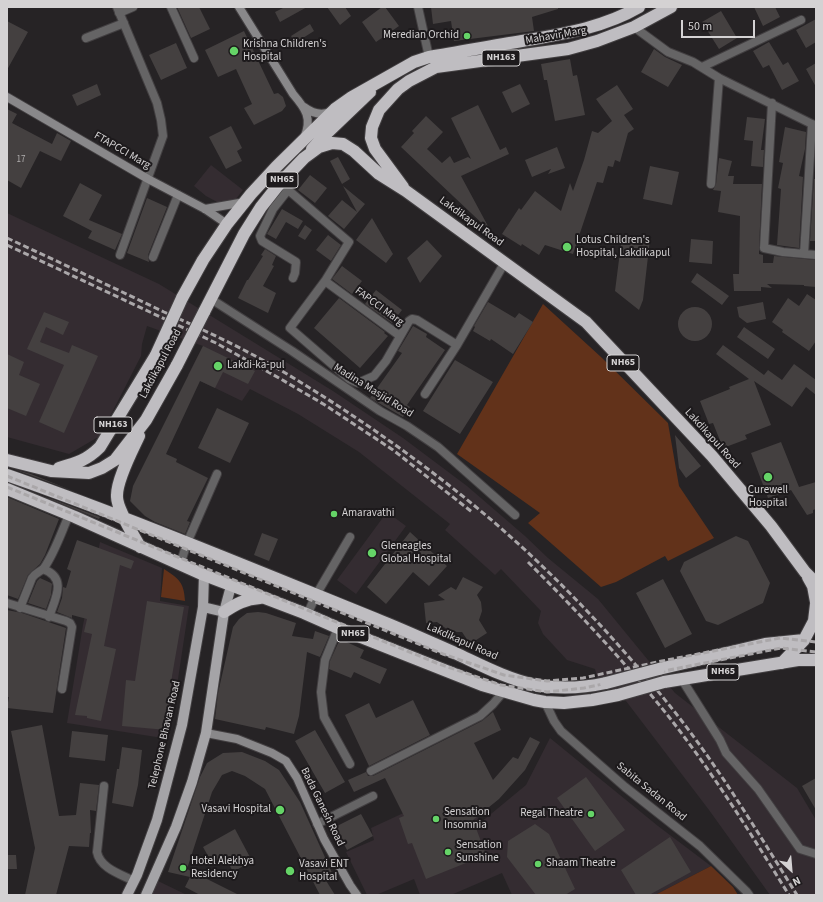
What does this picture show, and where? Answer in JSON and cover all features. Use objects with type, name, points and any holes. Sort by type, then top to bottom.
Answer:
[{"type":"highway","name":"Mahavir Marg","points":[[335,109],[352,97],[414,62],[429,57],[569,33],[592,27],[628,13],[639,7]]},
{"type":"highway","name":"Mahavir Marg","points":[[406,191],[375,148],[371,138],[372,127],[379,110],[398,89],[409,81],[436,67],[568,48],[597,41],[634,27],[672,7]]},
{"type":"highway","name":"NH163","points":[[304,158],[324,136],[388,77]]},
{"type":"highway","name":"Lakdikapul Road","points":[[51,471],[76,464],[91,456],[100,447],[156,355],[182,298],[203,260],[227,224],[276,167],[335,109]]},
{"type":"highway","name":"Lakdikapul Road","points":[[140,547],[116,498],[117,486],[146,420],[177,365],[244,234],[261,207],[284,186],[304,158],[319,147],[332,143],[344,144],[354,151],[379,174],[406,191],[586,322],[712,456],[771,526],[805,572],[816,583]]},
{"type":"highway","name":"Lakdikapul Road","points":[[7,460],[51,471],[89,473],[102,468],[115,460],[146,420]]},
{"type":"highway","name":"Lakdikapul Road","points":[[7,475],[187,543],[429,641],[494,671],[534,685],[576,687],[606,683],[765,644],[804,640]]},
{"type":"highway","name":"NH65","points":[[7,489],[75,517],[180,565],[231,586],[482,684],[534,700],[545,702],[592,700],[618,695],[681,678],[798,660],[816,660]]},
{"type":"highway","name":"NH65","points":[[782,663],[804,640],[814,621],[816,603],[813,586],[805,572]]},
{"type":"highway","points":[[224,612],[246,600],[263,598]]},
{"type":"main road","name":"Telephone Bhavan Road","points":[[127,895],[134,881],[157,820],[182,725],[203,607],[204,575]]},
{"type":"main road","points":[[146,895],[176,826],[192,782],[206,733],[224,612],[231,586]]},
{"type":"main road","points":[[203,607],[224,612]]},
{"type":"street","points":[[120,255],[163,136],[161,120],[156,103],[118,10],[133,7]]},
{"type":"street","points":[[171,7],[194,58]]},
{"type":"street","points":[[239,7],[293,94],[304,107],[313,113],[325,114],[335,109]]},
{"type":"street","points":[[418,7],[429,57]]},
{"type":"street","points":[[702,67],[801,20]]},
{"type":"street","points":[[86,38],[124,23]]},
{"type":"street","points":[[634,27],[668,52],[693,62],[720,78],[814,125],[804,254]]},
{"type":"street","points":[[711,184],[720,78]]},
{"type":"street","name":"FTAPCCI Marg","points":[[7,97],[148,179],[205,209],[227,224]]},
{"type":"street","points":[[772,104],[764,248],[816,255]]},
{"type":"street","points":[[303,140],[308,130],[308,118],[304,107]]},
{"type":"street","points":[[292,278],[295,273],[296,262],[262,241],[260,236],[284,186],[349,242],[325,281],[290,328],[349,379],[358,383],[374,376],[386,361],[400,336]]},
{"type":"street","points":[[153,257],[178,195]]},
{"type":"street","points":[[205,209],[245,202]]},
{"type":"street","points":[[429,393],[505,262]]},
{"type":"street","name":"FAPCCI Marg","points":[[325,281],[400,336],[409,321],[415,319],[457,345]]},
{"type":"street","name":"Madina Masjid Road","points":[[210,299],[292,351],[380,411],[407,426],[432,443],[515,515]]},
{"type":"street","points":[[180,565],[187,543],[217,474]]},
{"type":"street","points":[[20,608],[34,574],[43,569],[54,551],[69,515]]},
{"type":"street","points":[[307,615],[316,595],[350,537]]},
{"type":"street","points":[[43,569],[50,571],[58,583],[58,591],[49,616]]},
{"type":"street","points":[[7,603],[70,623],[72,627],[62,689]]},
{"type":"street","points":[[338,628],[325,660],[321,692],[324,717],[350,764]]},
{"type":"street","points":[[681,678],[720,740],[726,753],[758,789],[800,849],[816,854]]},
{"type":"street","points":[[371,771],[480,716],[504,691]]},
{"type":"street","name":"Sabita Sadan Road","points":[[545,702],[554,721],[561,731],[625,786],[700,846],[749,895]]},
{"type":"street","name":"Bada Ganesh Road","points":[[206,733],[237,739],[272,753],[286,761],[297,778],[317,824],[357,895]]},
{"type":"street","points":[[104,786],[97,852],[98,860],[105,866],[134,881]]},
{"type":"street","points":[[317,824],[373,796]]},
{"type":"shaded area","points":[[211,165],[243,190],[232,204],[219,203],[206,196],[194,186]]},
{"type":"shaded area","points":[[7,213],[159,284],[333,391],[403,438],[467,486],[548,558],[598,599],[675,693],[797,788],[816,820],[816,895],[770,895],[709,810],[626,701],[597,677],[595,669],[567,660],[543,634],[538,623],[541,611],[501,569],[495,575],[445,530],[450,524],[359,452],[298,414],[250,389],[242,401],[188,375],[203,346],[147,326],[142,344],[141,356],[100,436],[69,454],[7,437]]},
{"type":"shaded area","points":[[543,304],[601,357],[668,423],[679,486],[714,538],[668,561],[665,556],[616,582],[601,587],[528,523],[540,513],[457,454]]},
{"type":"shaded area","name":"Gleneagles Global Hospital","points":[[387,512],[406,526],[356,594],[337,580]]},
{"type":"shaded area","points":[[100,542],[162,568],[160,601],[189,606],[169,739],[67,723],[83,625]]},
{"type":"shaded area","points":[[164,569],[182,585],[185,601],[161,597]]},
{"type":"shaded area","points":[[550,738],[658,826],[711,866],[655,895],[512,895],[502,873],[451,895],[420,895],[414,879],[376,895],[367,895],[346,852],[374,840],[371,828],[464,785],[480,823],[526,785]]},
{"type":"shaded area","points":[[711,866],[733,887],[738,895],[655,895]]},
{"type":"shaded area","points":[[158,881],[187,895],[150,895]]},
{"type":"building","points":[[177,7],[199,7],[210,29],[191,38]]},
{"type":"building","points":[[285,7],[307,7],[280,22],[275,12]]},
{"type":"building","points":[[327,7],[345,7],[351,16],[340,25]]},
{"type":"building","points":[[382,7],[385,7],[399,26],[376,42],[362,22]]},
{"type":"building","points":[[431,7],[558,7],[558,9],[532,17],[534,31],[454,41],[451,21],[433,24]]},
{"type":"building","points":[[754,7],[775,7],[780,17],[763,26]]},
{"type":"building","points":[[721,11],[737,38],[719,49],[702,22]]},
{"type":"building","points":[[816,19],[816,42],[806,48],[796,30]]},
{"type":"building","points":[[7,21],[28,32],[7,70]]},
{"type":"building","points":[[310,24],[314,31],[295,43],[291,36]]},
{"type":"building","points":[[244,31],[274,94],[278,93],[283,97],[286,106],[282,111],[254,125],[244,108],[252,104],[236,69],[218,77],[205,50]]},
{"type":"building","points":[[769,42],[783,65],[788,62],[799,81],[782,90],[769,65],[763,68],[753,51]]},
{"type":"building","points":[[176,43],[187,68],[161,80],[149,55]]},
{"type":"building","points":[[654,49],[665,57],[682,65],[668,87],[641,72]]},
{"type":"building","points":[[570,59],[573,76],[577,75],[585,115],[555,121],[547,80],[544,80],[541,64]]},
{"type":"building","points":[[816,63],[816,87],[806,69]]},
{"type":"building","points":[[97,84],[101,95],[77,106],[72,95]]},
{"type":"building","points":[[520,84],[530,104],[512,113],[502,92]]},
{"type":"building","points":[[617,85],[633,109],[624,115],[634,129],[628,133],[620,162],[615,160],[613,167],[608,166],[603,183],[597,182],[573,254],[545,245],[539,255],[502,234],[519,208],[521,210],[535,191],[561,211],[570,183],[573,191],[592,131],[598,133],[612,121],[596,99]]},
{"type":"building","points":[[478,105],[500,150],[506,147],[509,154],[461,176],[489,228],[488,229],[401,147],[414,133],[412,131],[426,116],[443,132],[427,149],[442,163],[450,156],[454,163],[468,157],[471,159],[451,118]]},
{"type":"building","points":[[7,109],[17,114],[12,123],[52,144],[57,133],[71,141],[61,161],[40,151],[21,188],[7,180]]},
{"type":"building","points":[[747,117],[765,119],[761,150],[764,150],[763,167],[751,166],[753,141],[744,140]]},
{"type":"building","points":[[231,126],[242,148],[237,151],[242,161],[226,169],[209,137]]},
{"type":"building","points":[[785,127],[806,132],[805,149],[799,176],[803,177],[799,248],[777,245],[781,189],[778,188],[783,163],[779,162]]},
{"type":"building","points":[[557,147],[565,168],[548,174],[551,169],[532,177],[525,160]]},
{"type":"building","points":[[338,157],[350,179],[342,184],[330,161]]},
{"type":"building","points":[[719,158],[732,161],[728,176],[734,176],[733,184],[762,184],[759,254],[763,255],[763,263],[773,263],[774,256],[816,260],[816,287],[804,285],[767,284],[772,288],[761,287],[761,291],[734,291],[733,274],[739,274],[740,216],[718,212],[721,191],[713,190],[716,184]]},
{"type":"building","points":[[650,166],[679,172],[672,205],[643,199]]},
{"type":"building","points":[[310,175],[327,188],[315,203],[298,190]]},
{"type":"building","points":[[814,179],[816,179],[816,241],[810,241]]},
{"type":"building","points":[[80,183],[102,195],[89,220],[122,234],[115,250],[88,238],[92,231],[63,216]]},
{"type":"building","points":[[343,186],[365,204],[344,229],[328,216],[342,200],[357,212]]},
{"type":"building","points":[[147,198],[167,207],[148,255],[149,262],[127,253]]},
{"type":"building","points":[[282,209],[303,221],[298,229],[286,222],[276,239],[267,234]]},
{"type":"building","points":[[372,218],[393,254],[386,263],[356,240]]},
{"type":"building","points":[[305,225],[312,230],[305,240],[298,236]]},
{"type":"building","points":[[328,235],[341,245],[331,261],[316,250]]},
{"type":"building","points":[[622,236],[650,239],[643,300],[639,310],[615,291]]},
{"type":"building","points":[[691,239],[713,241],[712,264],[689,262]]},
{"type":"building","points":[[427,240],[442,256],[420,283],[407,258]]},
{"type":"building","points":[[265,249],[276,256],[272,265],[274,266],[263,286],[276,293],[268,313],[238,298],[247,280],[263,256],[261,255]]},
{"type":"building","points":[[342,266],[362,281],[352,294],[332,279]]},
{"type":"building","points":[[697,273],[729,296],[722,305],[691,282]]},
{"type":"building","points":[[376,290],[402,310],[392,323],[365,304]]},
{"type":"building","points":[[807,294],[816,300],[816,341],[809,351],[782,332],[783,330],[772,322],[788,298],[799,306]]},
{"type":"building","points":[[339,298],[385,332],[384,333],[388,336],[360,368],[314,328]]},
{"type":"building","points":[[488,302],[515,318],[519,313],[533,322],[513,354],[491,339],[490,341],[473,331],[474,326]]},
{"type":"building","points":[[763,302],[766,319],[747,323],[739,317],[737,307]]},
{"type":"building","points":[[692,307],[698,307],[702,308],[709,314],[712,324],[711,331],[705,338],[698,341],[692,341],[688,340],[681,334],[678,327],[678,321],[679,317],[685,310]]},
{"type":"building","points":[[44,312],[69,322],[63,335],[46,327],[40,342],[69,353],[72,345],[98,356],[64,433],[39,422],[64,365],[27,349]]},
{"type":"building","points":[[413,326],[427,334],[426,337],[445,350],[407,405],[410,407],[403,417],[370,398],[402,353],[398,351]]},
{"type":"building","points":[[744,327],[775,349],[768,359],[737,337]]},
{"type":"building","points":[[723,345],[764,375],[768,370],[782,380],[794,364],[816,380],[816,395],[806,387],[792,407],[754,381],[771,425],[745,435],[747,439],[723,448],[713,423],[709,424],[700,401],[730,389],[729,387],[749,379],[716,354]]},
{"type":"building","points":[[203,346],[255,371],[248,384],[223,372],[215,388],[200,381],[166,454],[177,459],[176,462],[208,478],[187,521],[190,522],[185,534],[155,522],[145,516],[130,501],[133,486]]},
{"type":"building","points":[[7,354],[24,362],[19,375],[40,384],[26,416],[7,408]]},
{"type":"building","points":[[455,360],[493,382],[460,434],[423,411]]},
{"type":"building","points":[[217,408],[249,423],[230,463],[198,448]]},
{"type":"building","points":[[675,435],[701,466],[686,478],[679,468]]},
{"type":"building","points":[[781,442],[799,487],[816,482],[816,509],[813,510],[813,513],[807,515],[791,490],[768,498],[751,453]]},
{"type":"building","points":[[13,469],[31,474],[83,495],[57,485]]},
{"type":"building","points":[[7,497],[59,519],[45,555],[40,564],[28,575],[18,599],[7,595]]},
{"type":"building","points":[[45,497],[52,499],[100,517],[99,519]]},
{"type":"building","points":[[410,532],[447,566],[429,586],[413,572],[386,604],[367,587]]},
{"type":"building","points":[[262,533],[278,539],[269,561],[254,555]]},
{"type":"building","points":[[736,536],[748,541],[770,583],[763,603],[718,625],[706,621],[680,571],[684,562]]},
{"type":"building","points":[[77,540],[134,561],[131,569],[120,565],[104,646],[116,649],[101,721],[87,718],[87,716],[75,715],[92,634],[84,632],[87,619],[72,615],[72,618],[57,612],[62,598],[63,587],[66,588],[71,571],[67,569]]},
{"type":"building","points":[[463,577],[483,587],[477,595],[481,602],[482,611],[479,620],[487,633],[470,644],[462,632],[448,630],[437,622],[426,623],[424,603],[445,600],[438,595],[451,587],[456,590]]},
{"type":"building","points":[[40,578],[52,584],[51,595],[46,609],[28,603],[37,581]]},
{"type":"building","points":[[663,579],[692,634],[665,648],[636,593]]},
{"type":"building","points":[[147,601],[184,607],[172,676],[167,730],[122,726],[126,680],[135,681]]},
{"type":"building","points":[[7,610],[22,613],[66,628],[53,713],[7,708],[9,697],[7,697]]},
{"type":"building","points":[[247,613],[266,613],[296,623],[292,636],[313,639],[315,631],[329,636],[320,657],[307,652],[299,716],[294,734],[266,727],[265,730],[215,719],[218,693],[233,627],[239,619]]},
{"type":"building","points":[[340,639],[364,650],[360,658],[387,669],[380,684],[354,672],[351,678],[329,669],[330,661]]},
{"type":"building","points":[[413,700],[430,735],[369,766],[345,715],[369,703],[376,718]]},
{"type":"building","points":[[493,712],[501,730],[474,743],[493,780],[513,757],[518,759],[530,737],[540,742],[525,770],[499,799],[473,820],[486,855],[426,879],[412,843],[408,844],[399,818],[404,816],[385,778],[354,792],[348,780],[366,772],[368,776],[373,776],[482,721]]},
{"type":"building","points":[[42,725],[59,816],[76,815],[80,783],[99,785],[96,811],[90,810],[91,833],[89,847],[69,846],[56,895],[25,895],[35,848],[11,731]]},
{"type":"building","points":[[315,730],[345,782],[325,793],[295,741]]},
{"type":"building","points":[[72,731],[108,735],[105,761],[69,757]]},
{"type":"building","points":[[122,747],[142,750],[138,785],[133,807],[112,803]]},
{"type":"building","points":[[242,752],[265,761],[279,770],[300,802],[333,875],[325,879],[335,895],[320,895],[265,789],[245,776],[232,771],[222,775],[212,792],[187,869],[239,895],[200,895],[185,887],[190,877],[168,872],[200,777],[207,763],[223,753]]},
{"type":"building","name":"Regal Theatre","points":[[586,777],[625,830],[595,851],[557,798]]},
{"type":"building","points":[[816,778],[816,810],[802,786]]},
{"type":"building","points":[[361,814],[373,836],[347,850],[335,827]]},
{"type":"building","name":"Shaam Theatre","points":[[535,824],[549,834],[575,889],[565,895],[536,895],[507,857],[508,841]]},
{"type":"building","points":[[235,829],[252,861],[233,872],[225,856],[212,863],[203,847]]},
{"type":"building","points":[[670,837],[691,872],[649,895],[636,895],[621,870]]},
{"type":"building","points":[[7,855],[16,855],[17,869],[7,869]]},
{"type":"railway","points":[[7,238],[211,334],[272,365],[332,402],[375,431],[460,494],[489,518],[518,543],[573,596],[625,653],[674,711],[723,778],[797,895]]},
{"type":"railway","points":[[7,245],[216,343],[279,378],[325,405],[393,450],[472,512]]},
{"type":"railway","points":[[7,476],[443,654],[504,675],[547,681],[583,678],[780,638],[816,642]]},
{"type":"railway","points":[[7,487],[439,664],[501,685],[547,692],[584,688],[781,648],[816,652]]},
{"type":"railway","points":[[528,562],[600,637],[669,717],[716,782],[789,895]]},
{"type":"place","name":"Meredian Orchid","points":[[467,36]]},
{"type":"place","name":"Krishna Children's Hospital","points":[[234,51]]},
{"type":"place","name":"Lotus Children's Hospital, Lakdikapul","points":[[567,247]]},
{"type":"place","name":"Lakdi-ka-pul","points":[[218,366]]},
{"type":"place","name":"Curewell Hospital","points":[[768,477]]},
{"type":"place","name":"Amaravathi","points":[[334,514]]},
{"type":"place","name":"Gleneagles Global Hospital","points":[[372,553]]},
{"type":"place","name":"Vasavi Hospital","points":[[280,810]]},
{"type":"place","name":"Regal Theatre","points":[[591,814]]},
{"type":"place","name":"Sensation Insomnia","points":[[436,819]]},
{"type":"place","name":"Sensation Sunshine","points":[[448,852]]},
{"type":"place","name":"Shaam Theatre","points":[[538,864]]},
{"type":"place","name":"Hotel Alekhya Residency","points":[[183,868]]},
{"type":"place","name":"Vasavi ENT Hospital","points":[[290,871]]}]
